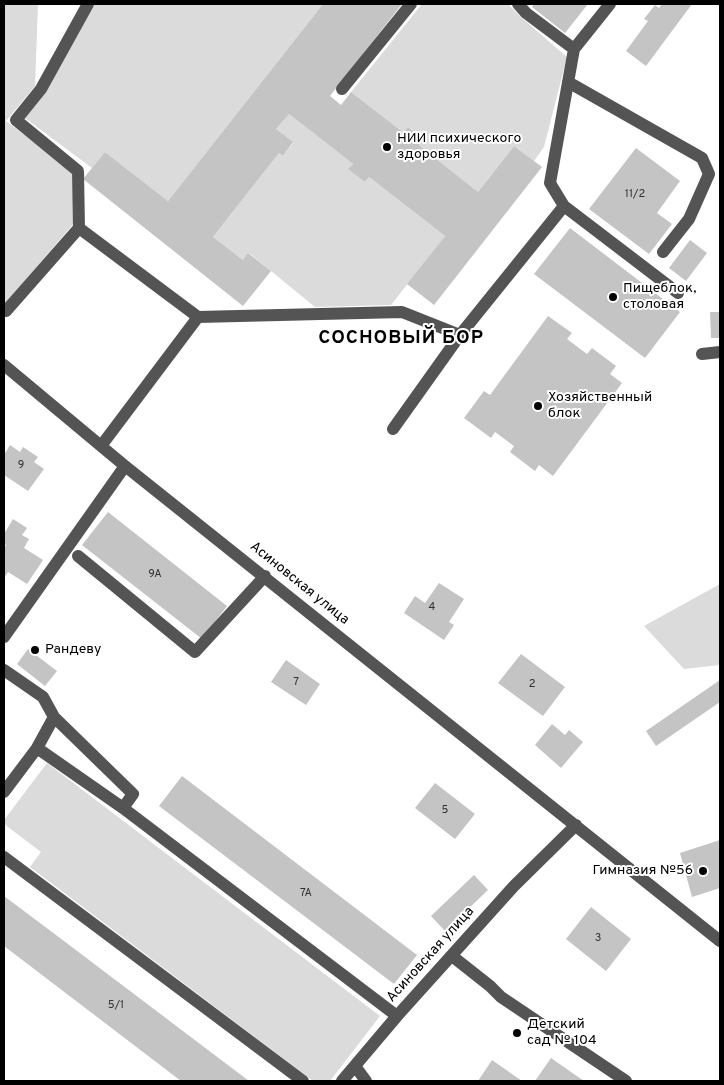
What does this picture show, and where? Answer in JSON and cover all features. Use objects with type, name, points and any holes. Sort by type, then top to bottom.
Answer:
[{"type":"street","points":[[6,311],[79,228],[78,171],[16,120],[41,89],[88,4]]},
{"type":"street","points":[[342,89],[411,4]]},
{"type":"street","points":[[518,4],[526,13],[574,49]]},
{"type":"street","points":[[610,4],[574,49],[550,183],[564,206],[678,293]]},
{"type":"street","points":[[568,82],[702,158],[709,174],[689,219],[663,252]]},
{"type":"street","points":[[393,429],[460,335],[564,206]]},
{"type":"street","points":[[79,228],[198,317],[402,312],[460,335]]},
{"type":"street","points":[[101,446],[198,317]]},
{"type":"street","points":[[702,354],[720,352]]},
{"type":"street","name":"Асиновская улица","points":[[4,365],[125,466],[720,941]]},
{"type":"street","points":[[4,637],[125,466]]},
{"type":"street","points":[[78,556],[195,652],[265,576]]},
{"type":"street","points":[[4,670],[43,697],[54,717],[134,794],[123,808]]},
{"type":"street","points":[[4,792],[37,748],[54,717]]},
{"type":"street","points":[[37,748],[123,808],[397,1016]]},
{"type":"street","name":"Асиновская улица","points":[[342,1081],[397,1016],[514,886],[576,825]]},
{"type":"street","points":[[4,857],[303,1081]]},
{"type":"street","points":[[452,956],[490,986],[500,997],[626,1081]]},
{"type":"street","points":[[355,1066],[366,1081]]},
{"type":"shaded area","points":[[4,4],[38,4],[35,86],[6,121],[73,172],[75,222],[4,305]]},
{"type":"shaded area","points":[[95,4],[323,4],[168,201],[105,152],[92,168],[25,118],[46,92]]},
{"type":"shaded area","points":[[422,4],[508,4],[567,57],[544,147],[534,161],[514,146],[478,192],[419,145],[423,139],[409,127],[404,133],[351,92]]},
{"type":"shaded area","points":[[289,114],[353,164],[349,169],[365,182],[369,177],[445,236],[391,305],[315,307],[249,253],[243,260],[213,237],[279,153],[283,156],[293,143],[276,129]]},
{"type":"shaded area","points":[[720,584],[720,665],[684,669],[644,626]]},
{"type":"shaded area","points":[[47,763],[380,1016],[330,1081],[313,1081],[30,867],[41,852],[4,824],[4,820]]},
{"type":"building","points":[[323,4],[402,4],[330,96],[341,105],[351,92],[404,133],[408,127],[424,139],[419,145],[478,192],[514,146],[542,167],[434,305],[407,284],[445,236],[369,177],[365,182],[348,169],[353,164],[289,114],[276,129],[293,142],[283,156],[279,153],[213,237],[243,260],[248,253],[271,271],[243,306],[83,179],[105,152],[168,201]]},
{"type":"building","points":[[534,4],[588,4],[565,33],[532,7]]},
{"type":"building","points":[[662,4],[692,4],[646,66],[626,51],[648,21],[644,19],[655,5],[659,8]]},
{"type":"building","points":[[636,148],[680,181],[657,213],[672,224],[649,254],[589,209]]},
{"type":"building","name":"Пищеблок, столовая","points":[[570,228],[680,312],[645,358],[534,274]]},
{"type":"building","points":[[690,240],[707,253],[686,281],[669,268]]},
{"type":"building","points":[[710,312],[720,312],[720,338],[711,338]]},
{"type":"building","name":"Хозяйственный блок","points":[[548,316],[572,333],[567,339],[587,354],[592,348],[616,366],[610,374],[622,383],[553,476],[539,465],[535,471],[510,452],[514,446],[495,432],[491,438],[464,418],[484,391],[490,395]]},
{"type":"building","points":[[10,445],[20,452],[23,447],[38,457],[34,462],[44,469],[28,491],[4,475],[4,455]]},
{"type":"building","points":[[108,512],[227,606],[202,639],[82,545]]},
{"type":"building","points":[[13,519],[27,528],[22,535],[29,539],[24,548],[43,560],[27,584],[8,572],[4,578],[4,549],[6,545],[4,544],[4,534]]},
{"type":"building","points":[[439,583],[464,599],[449,622],[454,625],[444,640],[404,613],[415,596],[425,603]]},
{"type":"building","points":[[28,649],[57,671],[45,686],[17,664]]},
{"type":"building","points":[[521,654],[565,687],[543,716],[498,683]]},
{"type":"building","points":[[286,660],[320,684],[306,705],[271,682]]},
{"type":"building","points":[[720,680],[720,702],[656,746],[646,731]]},
{"type":"building","points":[[552,724],[565,735],[569,730],[583,742],[561,768],[535,745]]},
{"type":"building","points":[[182,776],[417,955],[394,984],[159,806]]},
{"type":"building","points":[[435,783],[475,814],[455,839],[415,808]]},
{"type":"building","name":"Гимназия №56","points":[[720,840],[720,888],[692,897],[680,853]]},
{"type":"building","points":[[474,875],[488,890],[445,931],[431,916]]},
{"type":"building","points":[[4,896],[249,1081],[181,1081],[4,946]]},
{"type":"building","points":[[591,907],[631,939],[606,971],[566,939]]},
{"type":"building","points":[[551,1058],[584,1081],[535,1081]]},
{"type":"building","points":[[492,1060],[522,1081],[478,1081]]},
{"type":"place","name":"НИИ психического здоровья","points":[[387,147]]},
{"type":"place","name":"Пищеблок, столовая","points":[[613,297]]},
{"type":"place","name":"Хозяйственный блок","points":[[538,406]]},
{"type":"place","name":"Рандеву","points":[[35,650]]},
{"type":"place","name":"Гимназия №56","points":[[703,871]]},
{"type":"place","name":"Детский сад № 104","points":[[517,1033]]},
{"type":"district","name":"СОСНОВЫЙ БОР","points":[[401,339]]}]
